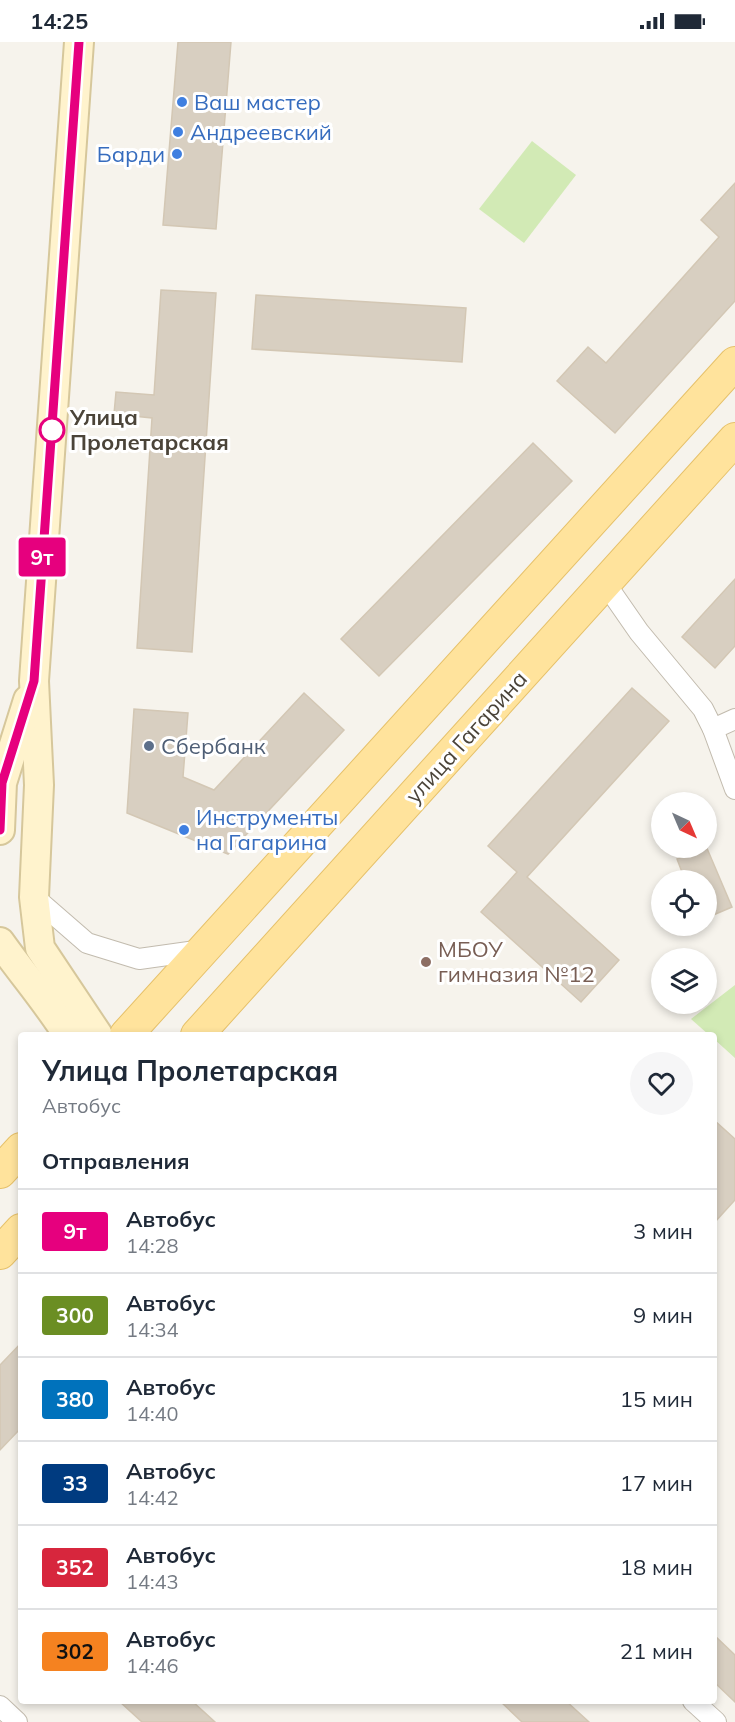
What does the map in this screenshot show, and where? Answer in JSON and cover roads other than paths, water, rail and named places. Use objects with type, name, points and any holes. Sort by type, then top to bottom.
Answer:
[{"type":"main road","points":[[79,42],[34,681],[39,785],[34,897],[40,948],[96,1032]]},
{"type":"main road","points":[[129,1032],[735,363]]},
{"type":"main road","name":"улица Гагарина","points":[[200,1032],[735,439]]},
{"type":"main road","points":[[584,529],[586,560],[605,584]]},
{"type":"main road","points":[[0,830],[2,783],[34,681]]},
{"type":"main road","points":[[0,942],[66,1032]]},
{"type":"main road","points":[[52,1010],[82,1032]]},
{"type":"main road","points":[[0,1172],[18,1152]]},
{"type":"main road","points":[[0,1253],[18,1233]]},
{"type":"street","points":[[605,584],[639,632],[703,709],[713,729],[735,789]]},
{"type":"street","points":[[713,729],[735,719]]},
{"type":"street","points":[[34,897],[87,943],[140,959],[203,950]]},
{"type":"street","points":[[696,1704],[716,1722]]},
{"type":"street","points":[[0,1706],[17,1722]]},
{"type":"place","name":"Ваш мастер","points":[[182,102]]},
{"type":"place","name":"Андреевский","points":[[178,132]]},
{"type":"place","name":"Барди","points":[[177,154]]},
{"type":"place","name":"Улица Пролетарская","points":[[52,430]]},
{"type":"place","name":"Сбербанк","points":[[149,746]]},
{"type":"place","name":"Инструменты на Гагарина","points":[[184,830]]},
{"type":"place","name":"МБОУ гимназия №12","points":[[426,962]]}]
